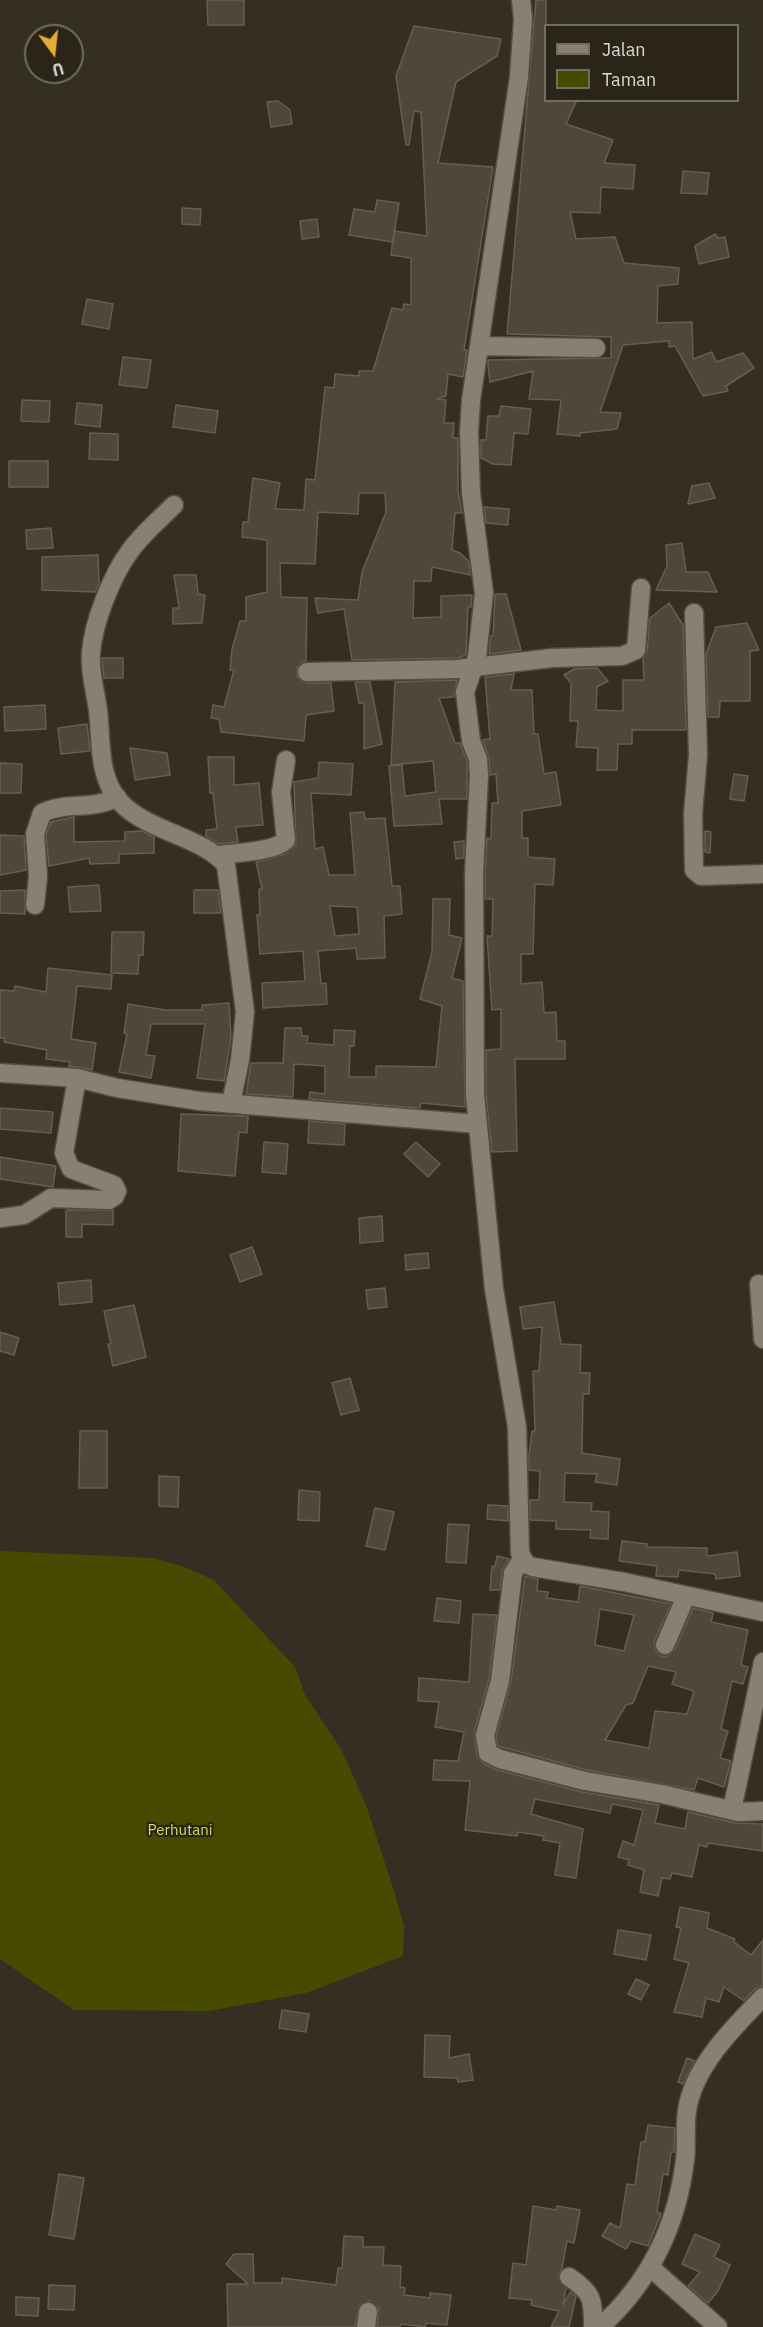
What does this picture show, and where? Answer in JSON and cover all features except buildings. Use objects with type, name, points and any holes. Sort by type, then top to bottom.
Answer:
[{"type":"street","points":[[521,0],[523,19],[519,77],[469,432],[471,492],[484,593],[482,627],[465,692],[471,741],[478,759],[479,776],[474,874],[475,1095],[494,1289],[517,1427],[519,1544],[522,1559],[533,1568],[624,1582],[763,1612]]},
{"type":"street","points":[[480,346],[596,348]]},
{"type":"street","points":[[174,504],[130,551],[119,568],[97,621],[91,652],[102,761],[107,781],[117,797],[122,804],[150,823],[218,855],[226,866],[246,1012],[240,1060],[231,1103]]},
{"type":"street","points":[[307,672],[458,669],[473,665],[632,653],[636,650],[638,643],[641,588]]},
{"type":"street","points":[[694,613],[698,746],[693,814],[694,870],[701,876],[763,874]]},
{"type":"street","points":[[218,855],[260,850],[282,844],[286,840],[281,792],[286,760]]},
{"type":"street","points":[[35,905],[38,854],[35,834],[42,813],[50,809],[103,805],[117,797]]},
{"type":"street","points":[[0,1073],[78,1078],[117,1088],[231,1103],[478,1124]]},
{"type":"street","points":[[0,1218],[24,1215],[51,1198],[109,1200],[115,1196],[117,1191],[114,1185],[71,1169],[67,1163],[64,1153],[78,1078]]},
{"type":"street","points":[[759,1284],[763,1339]]},
{"type":"street","points":[[522,1559],[513,1573],[501,1681],[484,1735],[488,1753],[500,1759],[573,1779],[662,1794],[732,1810],[763,1812]]},
{"type":"street","points":[[665,1645],[686,1596]]},
{"type":"street","points":[[732,1810],[763,1662]]},
{"type":"street","points":[[600,2327],[627,2300],[651,2268],[664,2238],[682,2182],[688,2138],[687,2105],[696,2084],[713,2055],[763,1997]]},
{"type":"street","points":[[651,2268],[718,2327]]},
{"type":"street","points":[[569,2277],[585,2288],[591,2297],[593,2327]]},
{"type":"green space","name":"Perhutani","points":[[0,1551],[154,1558],[184,1567],[214,1580],[295,1667],[305,1695],[341,1749],[366,1805],[396,1897],[404,1927],[403,1956],[306,1993],[209,2011],[74,2010],[0,1959]]}]
